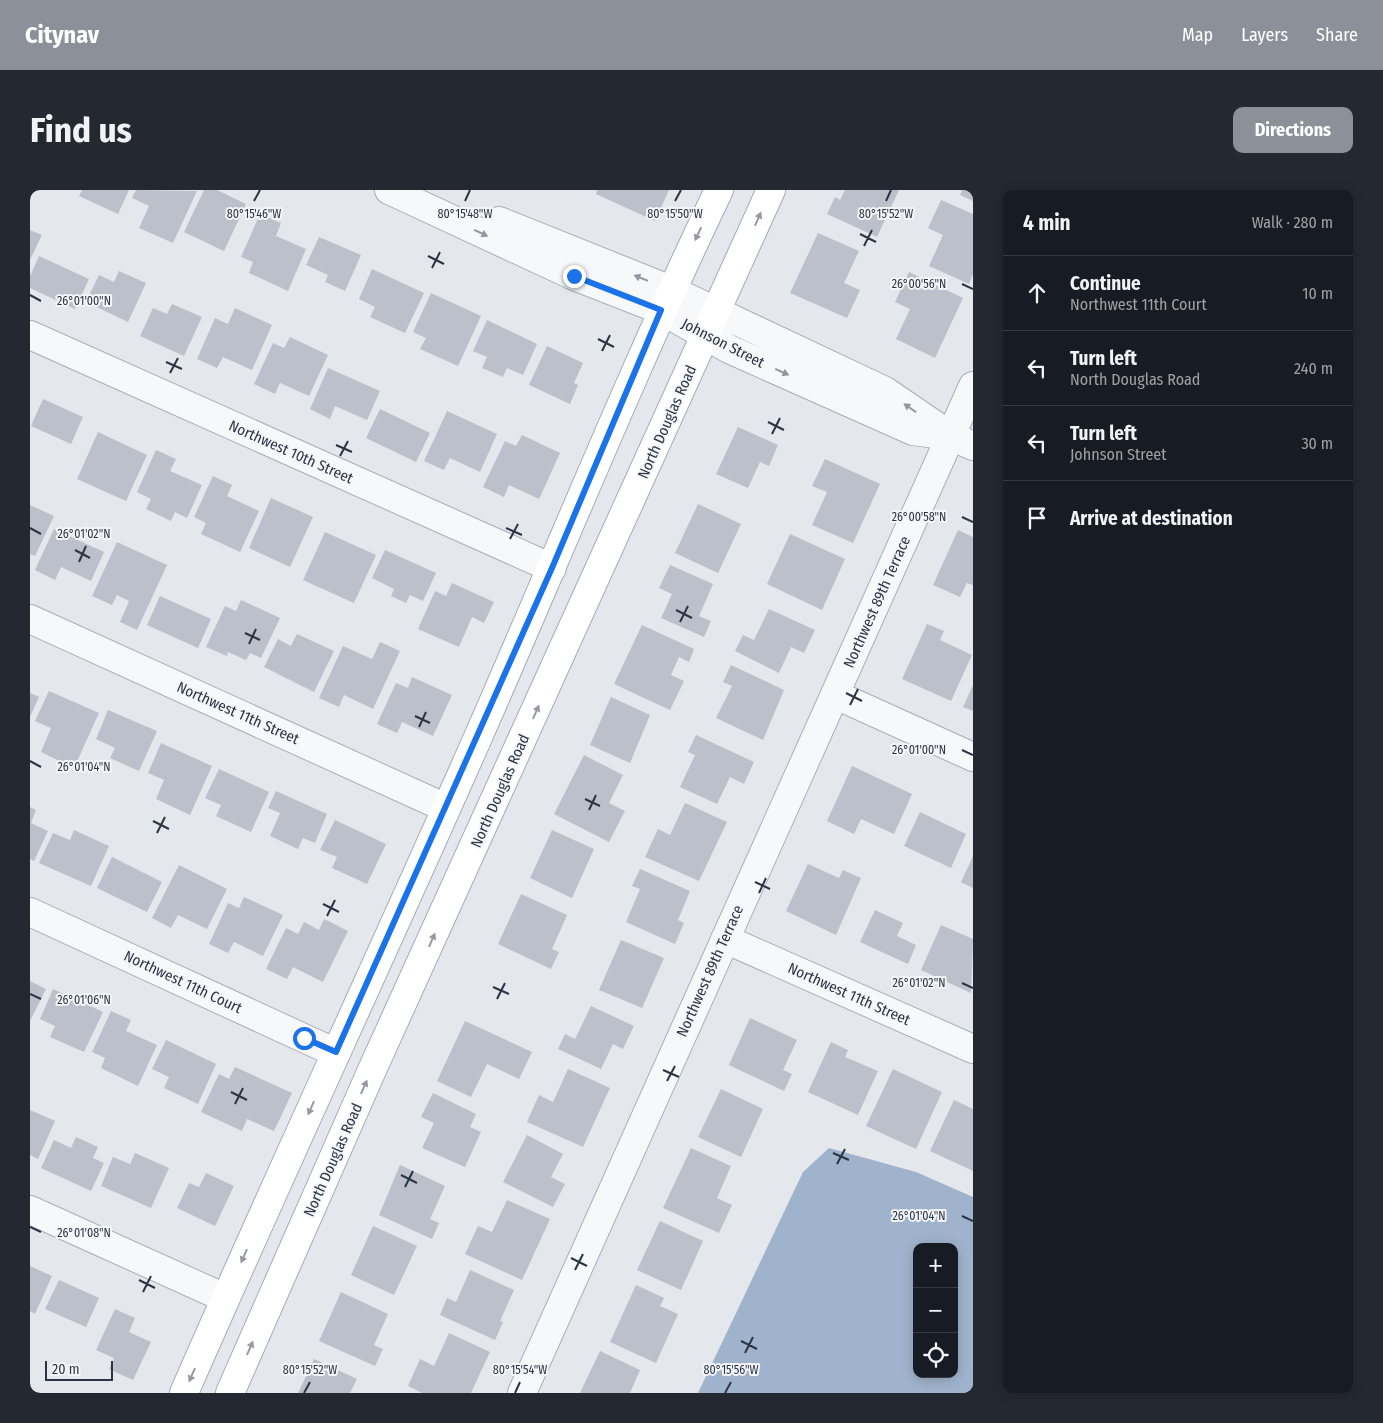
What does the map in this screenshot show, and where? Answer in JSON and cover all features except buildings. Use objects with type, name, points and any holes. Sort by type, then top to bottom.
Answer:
[{"type":"main road","points":[[184,1393],[552,568],[666,300],[718,190]]},
{"type":"main road","name":"North Douglas Road","points":[[230,1393],[372,1070],[706,337],[771,190]]},
{"type":"street","name":"Johnson Street","points":[[389,190],[574,276],[717,312],[885,391],[962,441]]},
{"type":"street","name":"Johnson Street","points":[[432,190],[666,300],[706,337],[913,431],[962,441]]},
{"type":"street","name":"Northwest 10th Street","points":[[30,335],[552,568]]},
{"type":"street","name":"Northwest 89th Terrace","points":[[522,1393],[836,695],[962,441],[973,386]]},
{"type":"street","name":"Northwest 11th Street","points":[[30,619],[446,808]]},
{"type":"street","points":[[836,695],[973,757]]},
{"type":"street","name":"Northwest 11th Court","points":[[30,912],[336,1052]]},
{"type":"street","name":"Northwest 11th Street","points":[[725,939],[973,1049]]},
{"type":"street","points":[[30,1210],[226,1298]]},
{"type":"water","points":[[829,1148],[916,1172],[973,1197],[973,1393],[698,1393],[803,1172]]},
{"type":"route","points":[[304,1038],[336,1052],[552,568],[661,310],[574,276]]}]
